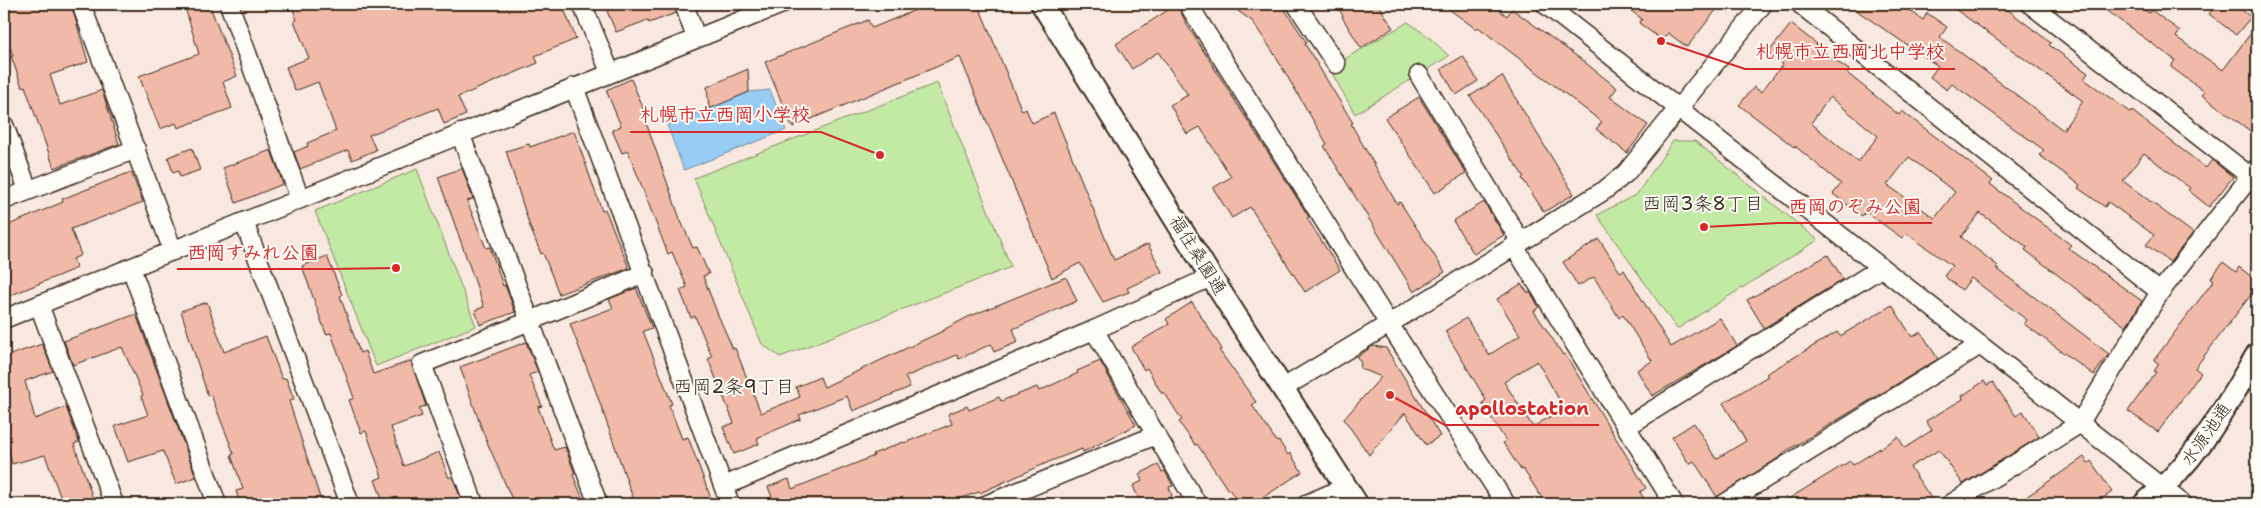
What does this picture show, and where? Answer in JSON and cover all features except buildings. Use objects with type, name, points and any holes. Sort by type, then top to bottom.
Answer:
[{"type":"street","points":[[81,4],[174,251]]},
{"type":"street","points":[[229,4],[300,199]]},
{"type":"street","points":[[582,4],[610,72]]},
{"type":"street","points":[[684,4],[696,38]]},
{"type":"street","points":[[4,319],[610,72],[782,4]]},
{"type":"street","name":"福住桑園通","points":[[1042,4],[1212,277],[1352,496]]},
{"type":"street","points":[[1188,4],[1506,504]]},
{"type":"street","points":[[1296,4],[1336,64]]},
{"type":"street","points":[[1545,4],[2079,424],[2184,504]]},
{"type":"street","points":[[1283,388],[1390,324],[1605,190],[1626,173],[1763,4]]},
{"type":"street","points":[[1800,4],[2160,292]]},
{"type":"street","points":[[1951,504],[2079,424],[2160,292],[2254,172],[2030,4]]},
{"type":"street","points":[[1419,75],[1626,427],[1674,504]]},
{"type":"street","points":[[574,87],[730,504]]},
{"type":"street","points":[[4,125],[28,190]]},
{"type":"street","points":[[460,133],[598,504]]},
{"type":"street","points":[[4,200],[136,149]]},
{"type":"street","points":[[244,222],[350,504]]},
{"type":"street","points":[[132,268],[217,504]]},
{"type":"street","points":[[1626,427],[1881,268]]},
{"type":"street","points":[[474,504],[422,364],[645,273]]},
{"type":"street","points":[[724,486],[1094,330],[1212,277]]},
{"type":"street","points":[[39,305],[114,504]]},
{"type":"street","points":[[1094,330],[1197,504]]},
{"type":"street","points":[[1724,504],[1980,345]]},
{"type":"street","name":"水源池通","points":[[2144,504],[2164,488],[2204,442],[2257,354]]},
{"type":"street","points":[[988,504],[1156,435]]},
{"type":"street","points":[[1307,504],[1352,496]]},
{"type":"green space","points":[[1408,22],[1430,38],[1449,56],[1355,114],[1329,68]]},
{"type":"green space","points":[[937,83],[1011,267],[780,357],[762,344],[694,178]]},
{"type":"green space","points":[[1673,141],[1695,141],[1818,240],[1677,329],[1597,215],[1637,194]]},
{"type":"green space","points":[[417,169],[476,326],[376,366],[315,211]]},
{"type":"water","points":[[770,90],[786,130],[684,170],[667,125],[749,92]]},
{"type":"place","name":"札幌市立西岡北中学校","points":[[1661,41]]},
{"type":"place","name":"札幌市立西岡小学校","points":[[880,155]]},
{"type":"place","name":"西岡のぞみ公園","points":[[1704,227]]},
{"type":"place","name":"西岡すみれ公園","points":[[396,268]]},
{"type":"place","name":"apollostation","points":[[1390,395]]},
{"type":"district","name":"西岡3条8丁目","points":[[1703,203]]},
{"type":"district","name":"西岡2条9丁目","points":[[734,386]]}]
